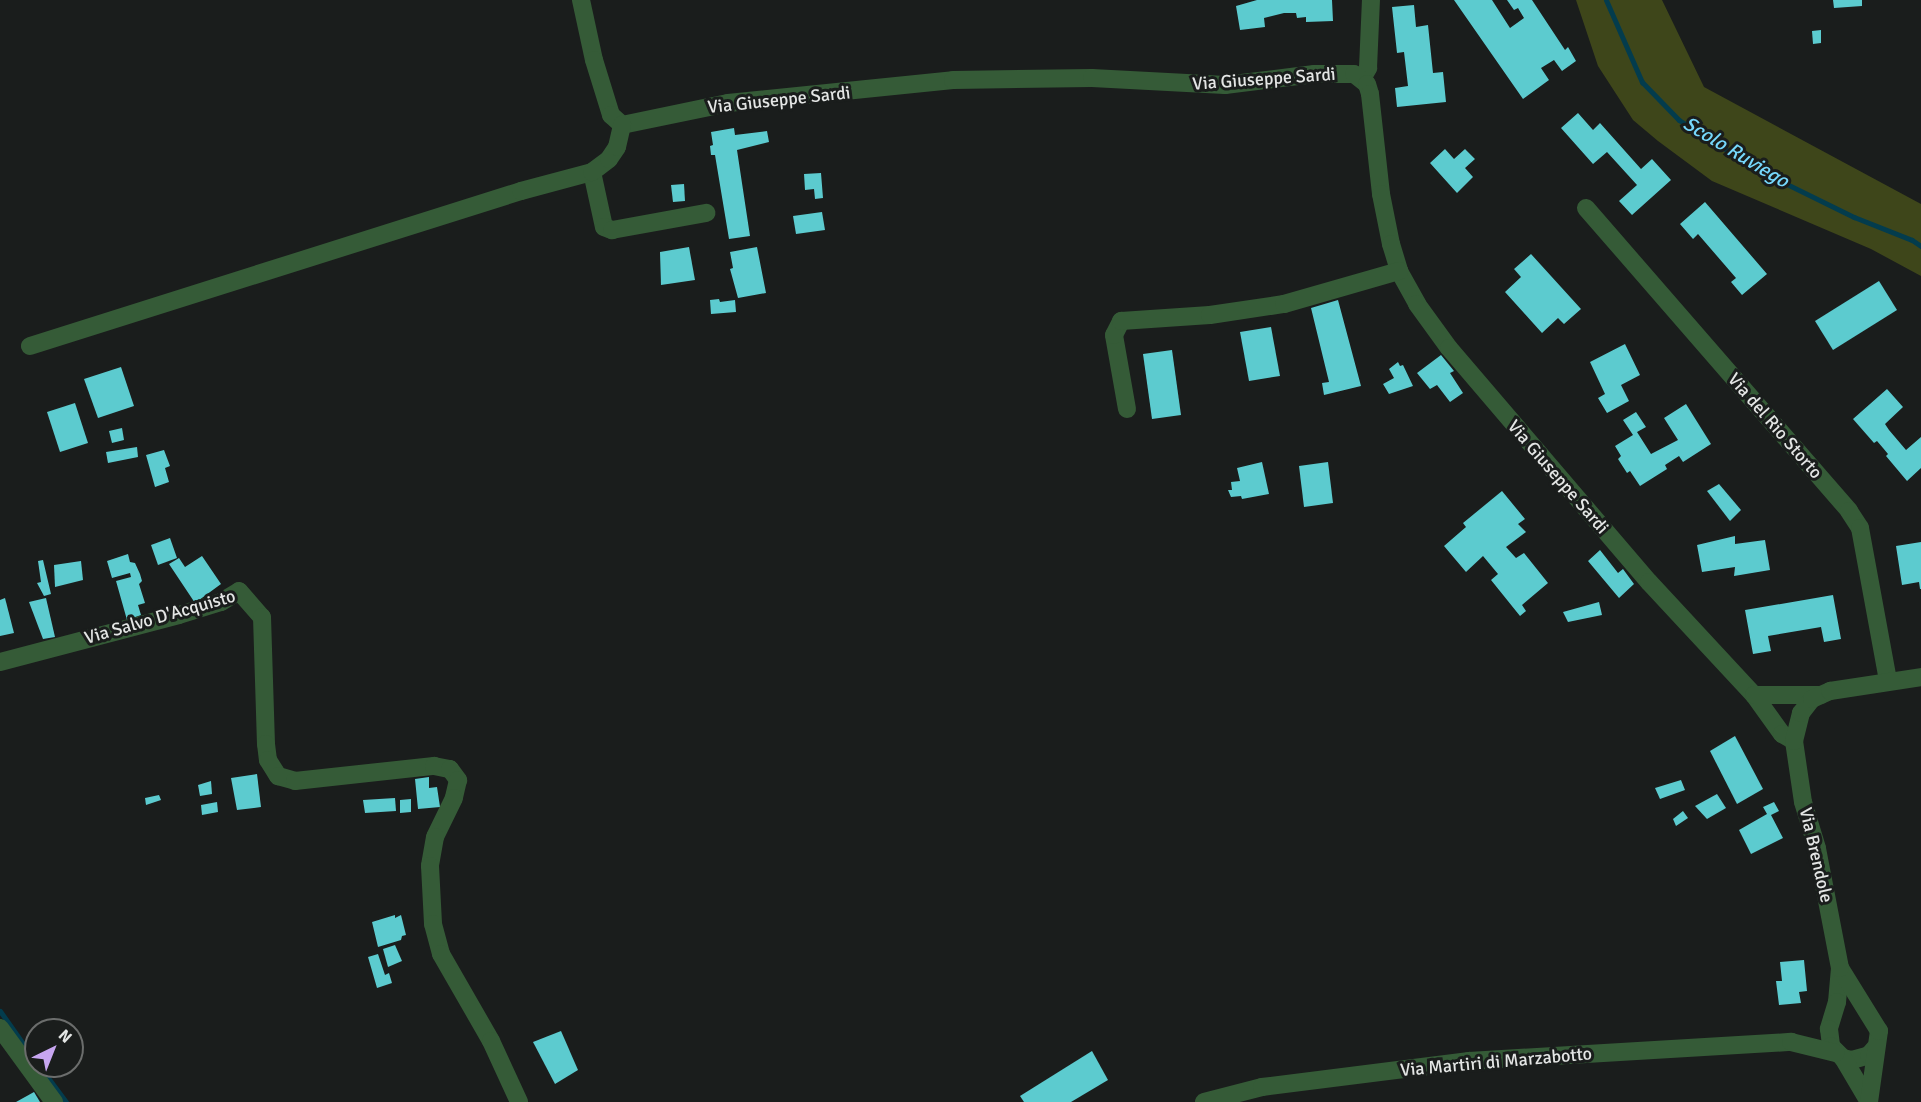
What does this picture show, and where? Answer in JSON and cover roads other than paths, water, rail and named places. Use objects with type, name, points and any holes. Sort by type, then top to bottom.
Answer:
[{"type":"street","points":[[30,346],[521,191],[592,172],[609,159],[617,147],[622,125],[611,115],[594,60],[581,0]]},
{"type":"street","points":[[1362,79],[1368,68],[1371,0]]},
{"type":"street","name":"Via Giuseppe Sardi","points":[[622,125],[728,103],[953,80],[1092,78],[1198,86],[1333,73],[1354,75],[1362,79],[1370,94],[1381,194],[1399,271],[1422,312],[1455,356],[1649,582],[1754,695],[1782,734],[1794,741]]},
{"type":"street","points":[[592,172],[604,227],[612,230],[706,213]]},
{"type":"street","name":"Via del Rio Storto","points":[[1586,208],[1849,511],[1860,528],[1888,681]]},
{"type":"street","points":[[1127,409],[1114,335],[1120,321],[1210,315],[1284,304],[1399,271]]},
{"type":"street","name":"Via Salvo D'Acquisto","points":[[0,662],[179,615],[221,602],[239,591],[262,617],[266,744],[268,760],[278,776],[294,781],[434,766],[450,769],[458,780],[454,798],[435,837],[430,866],[433,924],[441,954],[491,1041],[519,1102]]},
{"type":"street","points":[[1754,695],[1821,695],[1888,681],[1921,677]]},
{"type":"street","points":[[1794,741],[1801,713],[1812,699],[1821,695]]},
{"type":"street","name":"Via Brendole","points":[[1794,741],[1803,802],[1817,848],[1840,968],[1828,1038],[1869,1102]]},
{"type":"street","name":"Via Brendole","points":[[1840,968],[1879,1031],[1869,1102]]},
{"type":"street","points":[[1833,1019],[1855,1009],[1870,1016]]},
{"type":"street","name":"Via Martiri di Marzabotto","points":[[1791,1042],[1833,1019]]},
{"type":"street","points":[[0,1028],[54,1102]]},
{"type":"street","name":"Via Martiri di Marzabotto","points":[[1204,1102],[1262,1086],[1469,1061],[1791,1042],[1840,1056]]},
{"type":"street","points":[[1840,1056],[1861,1059],[1875,1048]]},
{"type":"waterway","name":"Scolo Ruviego","points":[[1606,0],[1642,82],[1679,120],[1760,171],[1854,217],[1912,240],[1921,246]]},
{"type":"waterway","points":[[0,1011],[24,1045]]},
{"type":"waterway","points":[[48,1078],[66,1102]]}]
